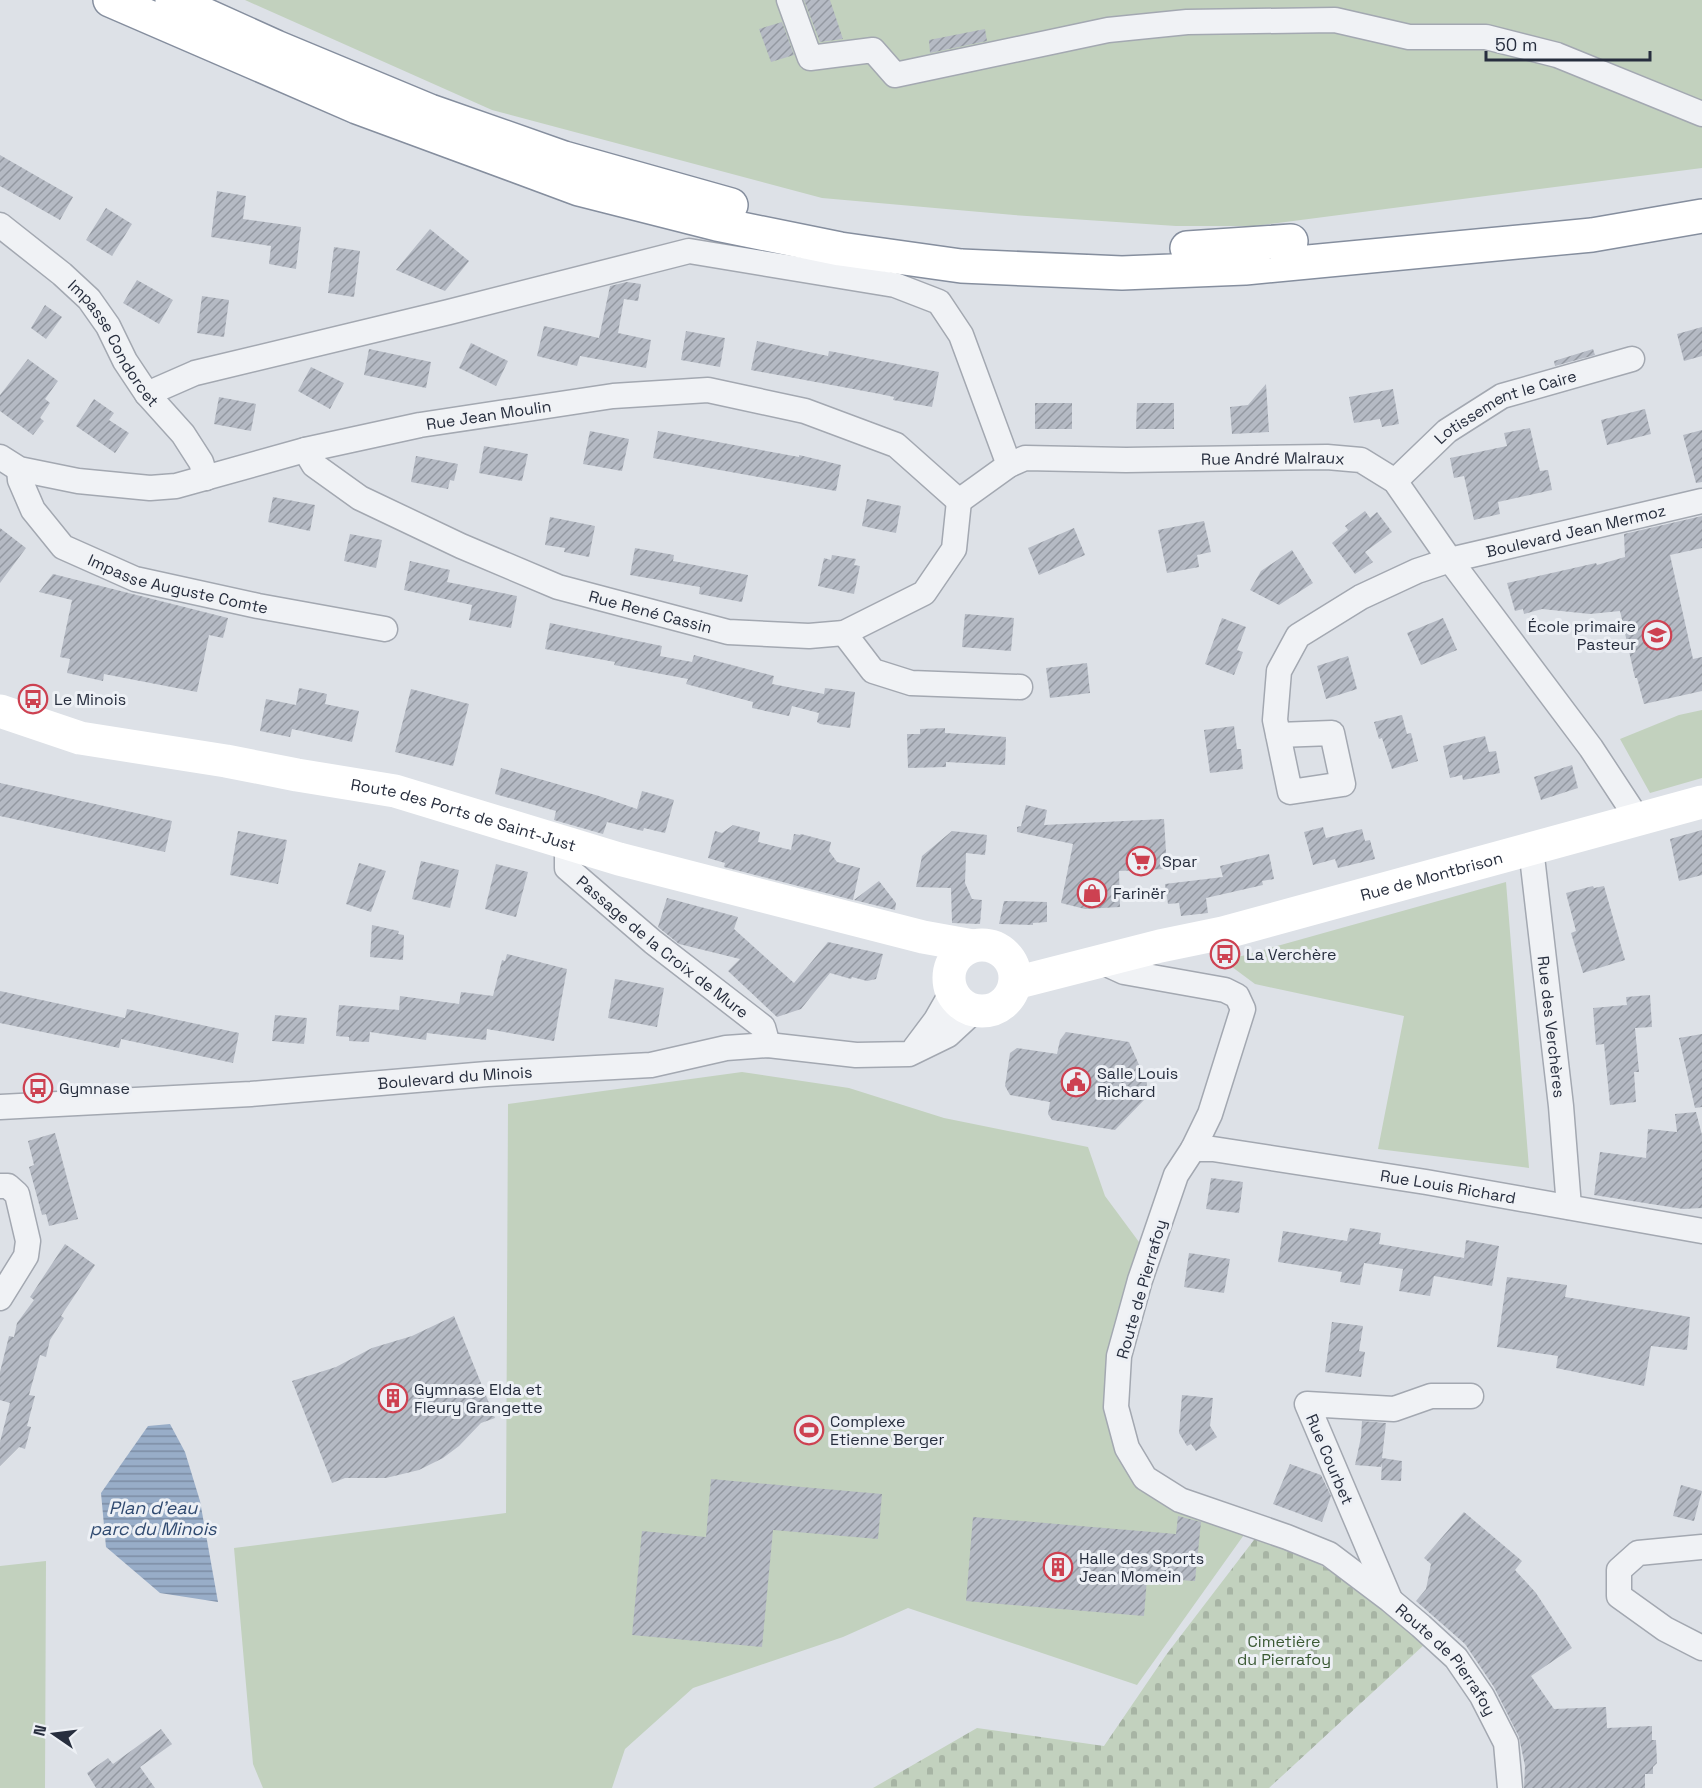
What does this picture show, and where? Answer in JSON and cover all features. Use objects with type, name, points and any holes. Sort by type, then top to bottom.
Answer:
[{"type":"main road","points":[[110,0],[357,107],[579,189],[717,224],[829,247],[961,266],[1122,273],[1245,268],[1592,235],[1702,216]]},
{"type":"main road","points":[[172,0],[276,47],[430,111],[564,158],[733,206],[851,230],[993,246],[1123,251],[1270,243],[1570,216],[1702,200]]},
{"type":"main road","name":"Route des Ports de Saint-Just","points":[[0,711],[80,738],[395,791],[567,844],[708,883],[923,937],[973,946]]},
{"type":"main road","name":"Rue de Montbrison","points":[[1011,970],[1100,961],[1223,933],[1702,802]]},
{"type":"main road","points":[[923,937],[958,993],[994,1010],[1009,998],[1011,970],[992,946],[973,946],[963,950],[951,967],[958,993]]},
{"type":"main road","name":"Rue de Montbrison","points":[[1011,970],[1033,956],[1160,946]]},
{"type":"street","points":[[789,0],[810,58],[873,50],[895,75],[1108,30],[1335,10],[1409,37],[1486,37],[1547,52],[1702,114]]},
{"type":"street","name":"Impasse Condorcet","points":[[0,225],[62,274],[88,299],[108,326],[125,361],[147,394],[183,434],[201,462],[206,478]]},
{"type":"street","points":[[147,394],[195,373],[689,251],[895,285],[939,302],[961,335],[1009,465]]},
{"type":"street","name":"Lotissement le Caire","points":[[1395,481],[1447,431],[1502,396],[1632,359]]},
{"type":"street","name":"Rue Jean Moulin","points":[[10,463],[78,481],[150,488],[176,486],[305,450],[420,425],[613,396],[708,390],[806,411],[896,445],[959,501]]},
{"type":"street","name":"Rue René Cassin","points":[[305,450],[314,465],[360,498],[461,546],[558,587],[728,632],[809,636],[844,633],[924,593],[954,549],[959,501]]},
{"type":"street","name":"Rue André Malraux","points":[[959,501],[1009,465],[1025,458],[1161,460],[1327,457],[1361,460],[1395,481],[1449,560],[1591,748],[1637,818]]},
{"type":"street","name":"Impasse Auguste Comte","points":[[10,463],[33,510],[63,547],[135,579],[258,606],[385,629]]},
{"type":"street","name":"Boulevard Jean Mermoz","points":[[1278,735],[1275,720],[1279,671],[1298,636],[1361,597],[1417,571],[1449,560],[1702,501]]},
{"type":"street","points":[[844,633],[873,671],[902,680],[1020,687]]},
{"type":"street","name":"Passage de la Croix de Mure","points":[[567,844],[567,868],[653,942],[763,1027],[768,1045]]},
{"type":"street","name":"Rue des Verchères","points":[[1532,849],[1562,1106],[1569,1207]]},
{"type":"street","name":"Route de Pierrafoy","points":[[1100,961],[1124,972],[1225,990],[1237,996],[1243,1009],[1210,1113],[1193,1149],[1176,1175],[1140,1280],[1119,1356],[1116,1407],[1127,1448],[1145,1478],[1180,1500],[1329,1554],[1390,1599],[1456,1658],[1482,1696],[1506,1743],[1510,1788]]},
{"type":"street","name":"Boulevard du Minois","points":[[0,1107],[251,1094],[487,1074],[651,1065],[726,1048],[768,1045],[856,1054],[909,1054],[958,993]]},
{"type":"street","name":"Rue Louis Richard","points":[[1193,1149],[1213,1149],[1303,1161],[1702,1231]]},
{"type":"street","points":[[0,1186],[8,1186],[17,1194],[28,1241],[26,1256],[0,1298]]},
{"type":"street","name":"Rue Courbet","points":[[1390,1599],[1307,1404],[1394,1409],[1431,1396],[1471,1396]]},
{"type":"street","points":[[1702,1547],[1638,1553],[1618,1570],[1618,1596],[1665,1629],[1702,1648]]},
{"type":"green space","points":[[245,0],[1702,0],[1702,168],[1254,226],[1176,226],[1014,215],[822,198],[492,110]]},
{"type":"green space","points":[[1702,710],[1702,778],[1650,793],[1620,739],[1679,715]]},
{"type":"green space","points":[[1506,882],[1529,1168],[1378,1149],[1404,1016],[1255,984],[1224,961]]},
{"type":"green space","name":"Complexe Etienne Berger","points":[[742,1072],[849,1088],[944,1118],[1088,1147],[1105,1196],[1139,1242],[1108,1356],[1118,1452],[1246,1532],[1137,1685],[908,1608],[843,1637],[693,1688],[625,1749],[612,1788],[263,1788],[253,1764],[234,1548],[506,1513],[508,1104]]},
{"type":"green space","name":"Cimetière du Pierrafoy","points":[[1257,1536],[1341,1577],[1374,1601],[1425,1644],[1269,1788],[873,1788],[977,1728],[1104,1746],[1166,1655]]},
{"type":"green space","points":[[46,1561],[45,1788],[0,1788],[0,1566]]},
{"type":"water","name":"Plan d'eau parc du Minois","points":[[170,1424],[185,1452],[200,1501],[218,1602],[160,1593],[106,1547],[101,1493],[148,1426]]},
{"type":"building","points":[[804,0],[830,0],[843,39],[820,42]]},
{"type":"building","points":[[782,22],[794,55],[771,62],[759,29]]},
{"type":"building","points":[[985,29],[987,41],[930,53],[929,40]]},
{"type":"building","points":[[0,155],[73,197],[60,220],[0,186]]},
{"type":"building","points":[[217,191],[246,196],[243,219],[301,227],[296,269],[269,264],[271,246],[211,237]]},
{"type":"building","points":[[106,208],[132,224],[112,256],[86,240]]},
{"type":"building","points":[[430,229],[469,261],[445,291],[396,270]]},
{"type":"building","points":[[334,247],[360,251],[354,297],[328,293]]},
{"type":"building","points":[[137,280],[173,300],[159,324],[123,303]]},
{"type":"building","points":[[627,282],[641,284],[638,301],[624,299],[618,333],[651,340],[646,368],[580,356],[577,366],[537,356],[544,326],[599,338],[610,286]]},
{"type":"building","points":[[202,296],[229,300],[224,337],[197,333]]},
{"type":"building","points":[[45,305],[62,317],[46,339],[31,328]]},
{"type":"building","points":[[1702,327],[1702,356],[1684,361],[1677,334]]},
{"type":"building","points":[[686,331],[725,338],[720,367],[681,360]]},
{"type":"building","points":[[757,341],[828,356],[829,351],[939,372],[932,407],[893,400],[894,397],[880,394],[751,370]]},
{"type":"building","points":[[471,343],[508,361],[496,386],[459,368]]},
{"type":"building","points":[[369,349],[431,362],[426,388],[364,375]]},
{"type":"building","points":[[1593,349],[1595,355],[1555,366],[1554,361]]},
{"type":"building","points":[[28,359],[58,381],[45,399],[50,403],[40,418],[44,421],[33,435],[0,411],[0,395]]},
{"type":"building","points":[[311,367],[344,383],[330,409],[298,391]]},
{"type":"building","points":[[1266,384],[1269,432],[1232,434],[1230,407],[1248,405]]},
{"type":"building","points":[[1393,389],[1399,424],[1382,427],[1380,419],[1354,423],[1349,397]]},
{"type":"building","points":[[219,397],[256,404],[251,431],[214,424]]},
{"type":"building","points":[[94,399],[114,413],[109,420],[129,433],[115,453],[76,426]]},
{"type":"building","points":[[1035,403],[1072,403],[1072,429],[1035,429]]},
{"type":"building","points":[[1137,403],[1174,403],[1174,429],[1136,429]]},
{"type":"building","points":[[1645,409],[1651,434],[1607,445],[1601,420]]},
{"type":"building","points":[[1530,428],[1540,471],[1548,470],[1552,490],[1498,502],[1500,514],[1474,520],[1464,476],[1454,478],[1450,458],[1507,446],[1504,433]]},
{"type":"building","points":[[1702,430],[1702,482],[1696,483],[1683,435]]},
{"type":"building","points":[[590,431],[629,439],[622,471],[583,464]]},
{"type":"building","points":[[658,431],[799,457],[799,455],[841,465],[836,491],[653,458]]},
{"type":"building","points":[[484,446],[528,454],[522,481],[479,473]]},
{"type":"building","points":[[416,456],[458,464],[454,481],[450,480],[448,489],[411,482]]},
{"type":"building","points":[[273,497],[315,505],[310,531],[268,522]]},
{"type":"building","points":[[867,499],[901,506],[896,533],[862,526]]},
{"type":"building","points":[[1365,511],[1370,518],[1377,512],[1392,532],[1365,552],[1373,562],[1355,574],[1332,543],[1348,530],[1345,526]]},
{"type":"building","name":"École primaire Pasteur","points":[[1702,516],[1702,548],[1670,555],[1693,659],[1702,657],[1702,691],[1644,704],[1637,678],[1635,678],[1620,611],[1590,614],[1542,609],[1524,614],[1523,609],[1515,611],[1507,583],[1625,557],[1624,534]]},
{"type":"building","points":[[550,517],[595,526],[589,557],[564,552],[565,548],[545,545]]},
{"type":"building","points":[[1204,521],[1211,552],[1197,555],[1199,567],[1167,573],[1158,530]]},
{"type":"building","points":[[0,528],[26,548],[0,583]]},
{"type":"building","points":[[1074,528],[1085,555],[1039,575],[1028,548]]},
{"type":"building","points":[[350,534],[382,540],[376,568],[344,561]]},
{"type":"building","points":[[635,548],[674,555],[673,561],[748,575],[742,602],[699,594],[700,587],[630,575]]},
{"type":"building","points":[[1292,550],[1313,583],[1279,605],[1250,590],[1261,571]]},
{"type":"building","points":[[832,555],[856,559],[854,565],[860,566],[854,594],[818,586],[824,558],[831,560]]},
{"type":"building","points":[[410,561],[450,570],[447,582],[517,596],[511,628],[469,620],[472,605],[404,590]]},
{"type":"building","points":[[53,574],[228,618],[223,638],[209,635],[197,692],[104,674],[103,681],[67,673],[70,659],[60,657],[72,600],[39,592]]},
{"type":"building","points":[[965,614],[1014,618],[1011,651],[962,647]]},
{"type":"building","points":[[1222,618],[1246,627],[1237,650],[1243,652],[1234,675],[1205,664]]},
{"type":"building","points":[[1443,618],[1457,650],[1421,665],[1407,633]]},
{"type":"building","points":[[550,623],[662,646],[660,656],[692,662],[694,655],[774,676],[772,684],[824,694],[825,688],[855,692],[850,728],[820,724],[817,722],[819,713],[792,706],[789,716],[752,708],[753,702],[686,684],[688,679],[545,649]]},
{"type":"building","points":[[1348,656],[1357,689],[1326,699],[1317,666]]},
{"type":"building","points":[[1087,663],[1090,693],[1050,698],[1046,668]]},
{"type":"building","points":[[299,688],[327,694],[325,704],[359,711],[352,742],[292,729],[290,737],[260,731],[266,699],[296,705]]},
{"type":"building","points":[[411,689],[469,704],[453,766],[395,752]]},
{"type":"building","points":[[1402,715],[1407,734],[1411,733],[1418,761],[1392,769],[1374,722]]},
{"type":"building","points":[[1234,726],[1237,749],[1241,749],[1243,769],[1210,773],[1204,730]]},
{"type":"building","points":[[945,728],[945,733],[1006,737],[1005,765],[946,762],[946,767],[908,768],[907,734],[920,734],[920,729]]},
{"type":"building","points":[[1485,736],[1489,752],[1496,751],[1500,773],[1463,780],[1462,775],[1450,778],[1443,746]]},
{"type":"building","points":[[1572,765],[1578,788],[1541,800],[1534,777]]},
{"type":"building","points":[[501,768],[637,809],[642,791],[674,800],[665,833],[644,828],[643,831],[607,822],[603,834],[554,820],[556,811],[495,794]]},
{"type":"building","points":[[0,783],[172,821],[165,852],[0,816]]},
{"type":"building","points":[[1026,805],[1047,810],[1044,825],[1164,819],[1167,869],[1119,871],[1120,907],[1085,909],[1061,903],[1073,844],[1017,832],[1017,827],[1021,826]]},
{"type":"building","points":[[733,825],[760,832],[758,842],[791,850],[794,834],[831,842],[829,851],[837,862],[860,868],[853,900],[724,867],[725,863],[708,858],[715,831],[722,833]]},
{"type":"building","points":[[1323,827],[1326,838],[1362,829],[1365,841],[1370,840],[1375,859],[1338,868],[1335,859],[1313,865],[1304,832]]},
{"type":"building","points":[[1702,830],[1702,875],[1679,881],[1670,839]]},
{"type":"building","points":[[238,831],[287,840],[278,884],[230,875]]},
{"type":"building","points":[[952,831],[987,835],[985,855],[966,853],[965,883],[972,899],[982,900],[980,924],[952,923],[951,888],[916,887],[922,856]]},
{"type":"building","points":[[1269,854],[1274,879],[1262,881],[1263,885],[1206,898],[1208,913],[1181,916],[1179,903],[1168,904],[1165,884],[1223,877],[1220,866]]},
{"type":"building","points":[[421,861],[459,870],[450,908],[412,899]]},
{"type":"building","points":[[359,863],[386,871],[371,912],[346,904]]},
{"type":"building","points":[[496,864],[528,872],[516,917],[485,909]]},
{"type":"building","points":[[879,881],[896,903],[895,910],[854,900]]},
{"type":"building","points":[[1593,886],[1594,888],[1604,886],[1625,960],[1583,973],[1571,933],[1576,931],[1566,893]]},
{"type":"building","points":[[667,898],[738,917],[734,929],[794,983],[828,942],[883,954],[876,979],[867,981],[852,977],[851,979],[830,973],[801,1009],[777,1017],[728,971],[740,959],[679,944],[658,927]]},
{"type":"building","points":[[1004,901],[1047,902],[1047,922],[1033,923],[1033,925],[999,924]]},
{"type":"building","points":[[372,925],[399,931],[398,934],[404,935],[403,960],[370,957]]},
{"type":"building","points":[[507,954],[567,969],[554,1041],[487,1029],[486,1040],[427,1033],[426,1040],[370,1032],[369,1042],[349,1041],[349,1037],[336,1036],[339,1005],[399,1010],[400,996],[459,1004],[461,992],[493,996],[502,960],[505,961]]},
{"type":"building","points":[[615,979],[664,988],[657,1027],[608,1018]]},
{"type":"building","points":[[0,991],[125,1018],[127,1009],[239,1033],[233,1063],[121,1039],[119,1048],[0,1023]]},
{"type":"building","points":[[1650,995],[1652,1027],[1635,1028],[1639,1072],[1634,1072],[1636,1102],[1610,1105],[1604,1044],[1596,1045],[1593,1008],[1627,1005],[1626,997]]},
{"type":"building","points":[[275,1015],[307,1018],[304,1044],[272,1041]]},
{"type":"building","name":"Salle Louis Richard","points":[[1066,1032],[1129,1042],[1147,1083],[1144,1100],[1115,1130],[1052,1120],[1048,1114],[1050,1102],[1010,1095],[1005,1086],[1010,1053],[1017,1048],[1057,1054],[1060,1040]]},
{"type":"building","points":[[1702,1034],[1702,1107],[1695,1108],[1679,1038]]},
{"type":"building","points":[[1696,1112],[1702,1135],[1702,1208],[1683,1209],[1594,1195],[1600,1152],[1646,1158],[1648,1129],[1677,1132],[1675,1114]]},
{"type":"building","points":[[55,1133],[78,1219],[49,1226],[46,1214],[42,1215],[29,1167],[34,1165],[28,1141]]},
{"type":"building","points":[[1211,1178],[1243,1182],[1239,1213],[1206,1209]]},
{"type":"building","points":[[1350,1228],[1381,1233],[1379,1244],[1464,1258],[1466,1240],[1499,1246],[1492,1286],[1434,1276],[1430,1296],[1399,1291],[1403,1269],[1364,1263],[1360,1285],[1340,1282],[1342,1272],[1278,1262],[1283,1231],[1347,1241]]},
{"type":"building","points":[[65,1244],[95,1265],[61,1316],[64,1318],[50,1340],[46,1357],[40,1355],[29,1395],[35,1396],[27,1426],[31,1427],[25,1449],[19,1447],[0,1466],[0,1442],[10,1403],[0,1400],[0,1372],[9,1336],[14,1337],[17,1323],[34,1300],[30,1297]]},
{"type":"building","points":[[1189,1253],[1230,1259],[1224,1293],[1184,1287]]},
{"type":"building","points":[[1507,1277],[1567,1285],[1565,1297],[1690,1317],[1687,1350],[1651,1346],[1644,1386],[1556,1368],[1558,1356],[1497,1347]]},
{"type":"building","name":"Gymnase Elda et Fleury Grangette","points":[[454,1316],[495,1418],[481,1423],[459,1446],[443,1458],[419,1470],[386,1478],[345,1478],[332,1483],[292,1381],[336,1367],[372,1348],[412,1336]]},
{"type":"building","points":[[1332,1322],[1363,1326],[1359,1351],[1365,1352],[1361,1377],[1325,1372]]},
{"type":"building","points":[[1182,1395],[1213,1398],[1210,1426],[1217,1437],[1196,1451],[1191,1444],[1187,1446],[1179,1433]]},
{"type":"building","points":[[1362,1421],[1386,1423],[1382,1458],[1402,1461],[1401,1481],[1381,1480],[1382,1463],[1381,1467],[1355,1465]]},
{"type":"building","points":[[1290,1464],[1321,1475],[1331,1496],[1322,1522],[1273,1504]]},
{"type":"building","points":[[711,1479],[882,1494],[878,1539],[773,1530],[762,1647],[632,1635],[642,1531],[706,1537]]},
{"type":"building","points":[[1681,1485],[1702,1491],[1694,1521],[1673,1516]]},
{"type":"building","points":[[1464,1512],[1522,1561],[1515,1570],[1536,1593],[1572,1648],[1531,1676],[1554,1709],[1606,1707],[1607,1728],[1652,1726],[1652,1740],[1656,1740],[1657,1763],[1653,1767],[1653,1774],[1645,1774],[1645,1788],[1524,1788],[1525,1766],[1519,1737],[1494,1687],[1465,1644],[1416,1601],[1426,1589],[1431,1564],[1424,1558]]},
{"type":"building","name":"Halle des Sports Jean Momein","points":[[1178,1516],[1201,1522],[1195,1581],[1147,1578],[1144,1616],[966,1601],[973,1517],[1176,1534]]},
{"type":"building","points":[[161,1729],[172,1744],[140,1767],[155,1788],[96,1788],[87,1773],[108,1758],[113,1764]]},
{"type":"place","name":"École primaire Pasteur","points":[[1657,635]]},
{"type":"place","name":"Le Minois","points":[[33,699]]},
{"type":"place","name":"Spar","points":[[1141,861]]},
{"type":"place","name":"Farinër","points":[[1092,893]]},
{"type":"place","name":"La Verchère","points":[[1225,954]]},
{"type":"place","name":"Salle Louis Richard","points":[[1076,1082]]},
{"type":"place","name":"Gymnase","points":[[38,1088]]},
{"type":"place","name":"Gymnase Elda et Fleury Grangette","points":[[393,1398]]},
{"type":"place","name":"Complexe Etienne Berger","points":[[809,1430]]},
{"type":"place","name":"Halle des Sports Jean Momein","points":[[1058,1567]]}]
